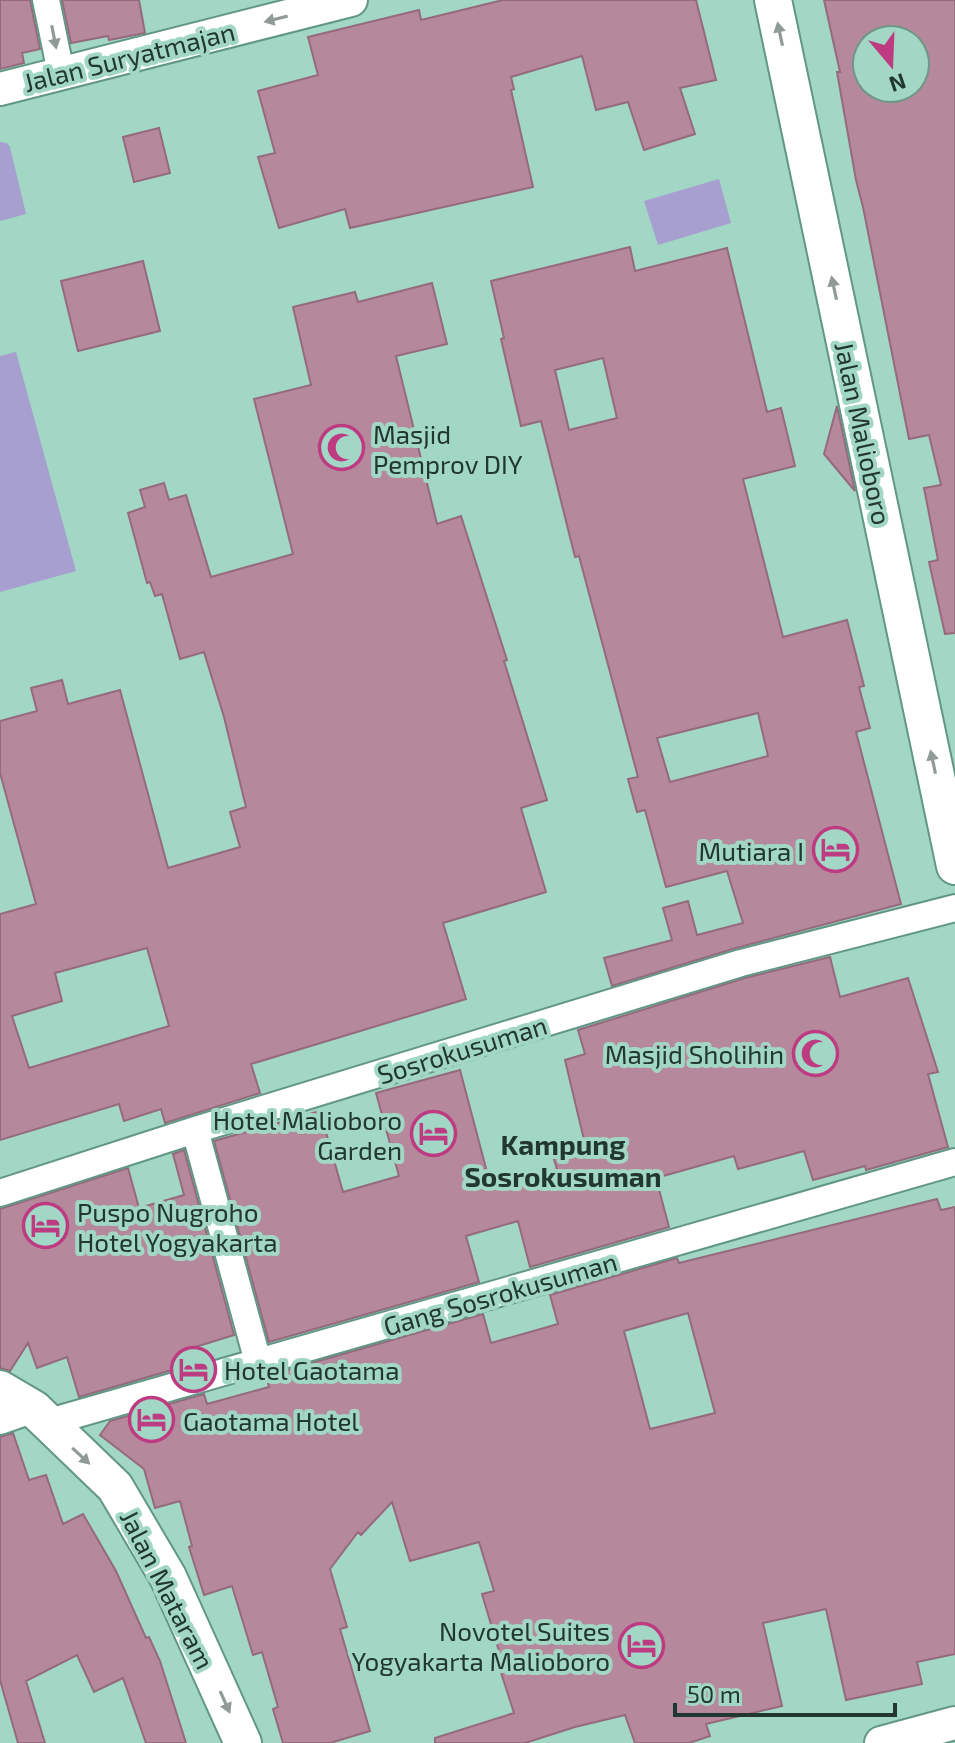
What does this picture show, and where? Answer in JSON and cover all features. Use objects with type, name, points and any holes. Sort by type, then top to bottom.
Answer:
[{"type":"main road","name":"Jalan Malioboro","points":[[773,0],[955,866]]},
{"type":"main road","name":"Jalan Mataram","points":[[0,1389],[40,1416],[115,1487],[168,1577],[243,1743]]},
{"type":"street","points":[[46,0],[61,73]]},
{"type":"street","name":"Jalan Suryatmajan","points":[[0,89],[351,0]]},
{"type":"street","name":"Sosrokusuman","points":[[0,1193],[741,963],[955,908]]},
{"type":"street","points":[[195,1130],[258,1362]]},
{"type":"street","name":"Gang Sosrokusuman","points":[[0,1421],[40,1416],[258,1362],[955,1162]]},
{"type":"street","points":[[881,1743],[955,1723]]},
{"type":"shaded area","points":[[0,142],[10,147],[26,214],[0,221]]},
{"type":"shaded area","points":[[719,179],[731,223],[658,245],[644,201]]},
{"type":"shaded area","points":[[16,352],[76,571],[0,592],[0,356]]},
{"type":"building","points":[[0,0],[30,0],[40,49],[22,53],[24,63],[0,69]]},
{"type":"building","points":[[62,0],[139,0],[145,33],[71,43]]},
{"type":"building","points":[[503,0],[696,0],[716,80],[680,88],[695,134],[644,150],[628,102],[596,110],[582,56],[511,77],[514,89],[511,90],[533,187],[350,228],[345,209],[279,228],[258,157],[275,153],[258,91],[318,75],[308,37],[419,10],[421,20]]},
{"type":"building","points":[[824,0],[955,0],[955,633],[945,634],[929,562],[938,560],[924,488],[941,485],[929,435],[909,439],[837,72],[840,72]]},
{"type":"building","points":[[159,128],[170,173],[134,182],[123,137]]},
{"type":"building","points":[[630,247],[635,271],[727,248],[767,412],[781,408],[795,466],[743,479],[783,637],[847,620],[864,686],[859,687],[870,728],[856,732],[901,904],[736,948],[612,986],[604,958],[672,940],[663,908],[688,901],[697,935],[743,923],[727,871],[666,887],[645,810],[637,812],[628,779],[638,777],[579,556],[575,557],[541,421],[521,426],[491,281]],"holes":[[[603,358],[617,418],[569,430],[555,370]],[[758,713],[768,756],[670,782],[657,738]]]},
{"type":"building","points":[[143,261],[160,331],[78,351],[61,281]]},
{"type":"building","points":[[432,283],[447,344],[396,356],[437,524],[461,516],[547,800],[521,808],[546,892],[443,923],[466,999],[251,1064],[260,1093],[165,1123],[161,1109],[124,1121],[119,1104],[0,1140],[0,914],[36,904],[0,773],[0,721],[37,711],[31,688],[62,680],[68,704],[120,690],[168,868],[240,847],[230,812],[246,807],[204,652],[180,659],[162,594],[155,596],[150,582],[147,583],[128,513],[145,507],[140,490],[164,483],[169,500],[186,495],[211,577],[293,554],[254,399],[311,385],[293,307],[355,292],[358,302]],"holes":[[[147,948],[169,1026],[29,1068],[12,1016],[62,1001],[55,973]]]},
{"type":"building","points":[[837,406],[855,491],[824,454]]},
{"type":"building","points":[[830,957],[840,997],[908,978],[938,1072],[928,1074],[948,1147],[866,1170],[865,1166],[813,1180],[804,1151],[738,1169],[734,1156],[656,1178],[669,1227],[530,1267],[518,1221],[466,1236],[479,1282],[269,1342],[214,1141],[320,1111],[343,1192],[399,1176],[376,1093],[460,1070],[491,1187],[557,1169],[552,1153],[585,1144],[565,1060],[585,1054],[578,1030],[745,978]]},
{"type":"building","points":[[184,1150],[234,1335],[192,1348],[196,1363],[79,1397],[67,1357],[37,1368],[28,1343],[10,1371],[0,1368],[0,1209],[128,1168],[139,1208],[184,1195],[173,1154]]},
{"type":"building","points":[[937,1199],[941,1210],[955,1207],[955,1654],[917,1662],[922,1684],[846,1700],[826,1609],[763,1623],[782,1706],[706,1724],[710,1736],[689,1743],[635,1743],[625,1715],[525,1743],[435,1743],[435,1738],[514,1713],[497,1660],[501,1658],[482,1594],[494,1591],[479,1542],[410,1561],[392,1502],[361,1535],[358,1532],[330,1569],[347,1627],[340,1629],[370,1731],[330,1743],[283,1743],[273,1709],[278,1707],[262,1652],[253,1655],[232,1586],[204,1595],[189,1547],[192,1546],[180,1501],[155,1508],[144,1469],[100,1435],[110,1421],[204,1394],[207,1404],[269,1387],[266,1376],[483,1314],[491,1343],[558,1324],[550,1295],[677,1258],[679,1263]],"holes":[[[688,1313],[715,1413],[650,1429],[624,1331]]]},
{"type":"building","points":[[13,1433],[29,1480],[46,1475],[63,1524],[83,1514],[116,1571],[146,1638],[149,1637],[160,1661],[186,1743],[146,1743],[123,1678],[94,1692],[77,1655],[26,1681],[45,1743],[18,1743],[0,1680],[0,1437]]},
{"type":"place","name":"Masjid Pemprov DIY","points":[[342,448]]},
{"type":"place","name":"Mutiara I","points":[[835,850]]},
{"type":"place","name":"Masjid Sholihin","points":[[815,1053]]},
{"type":"place","name":"Hotel Malioboro Garden","points":[[433,1134]]},
{"type":"place","name":"Puspo Nugroho Hotel Yogyakarta","points":[[46,1226]]},
{"type":"place","name":"Hotel Gaotama","points":[[193,1369]]},
{"type":"place","name":"Gaotama Hotel","points":[[152,1420]]},
{"type":"place","name":"Novotel Suites Yogyakarta Malioboro","points":[[641,1645]]},
{"type":"district","name":"Kampung Sosrokusuman","points":[[563,1160]]}]
